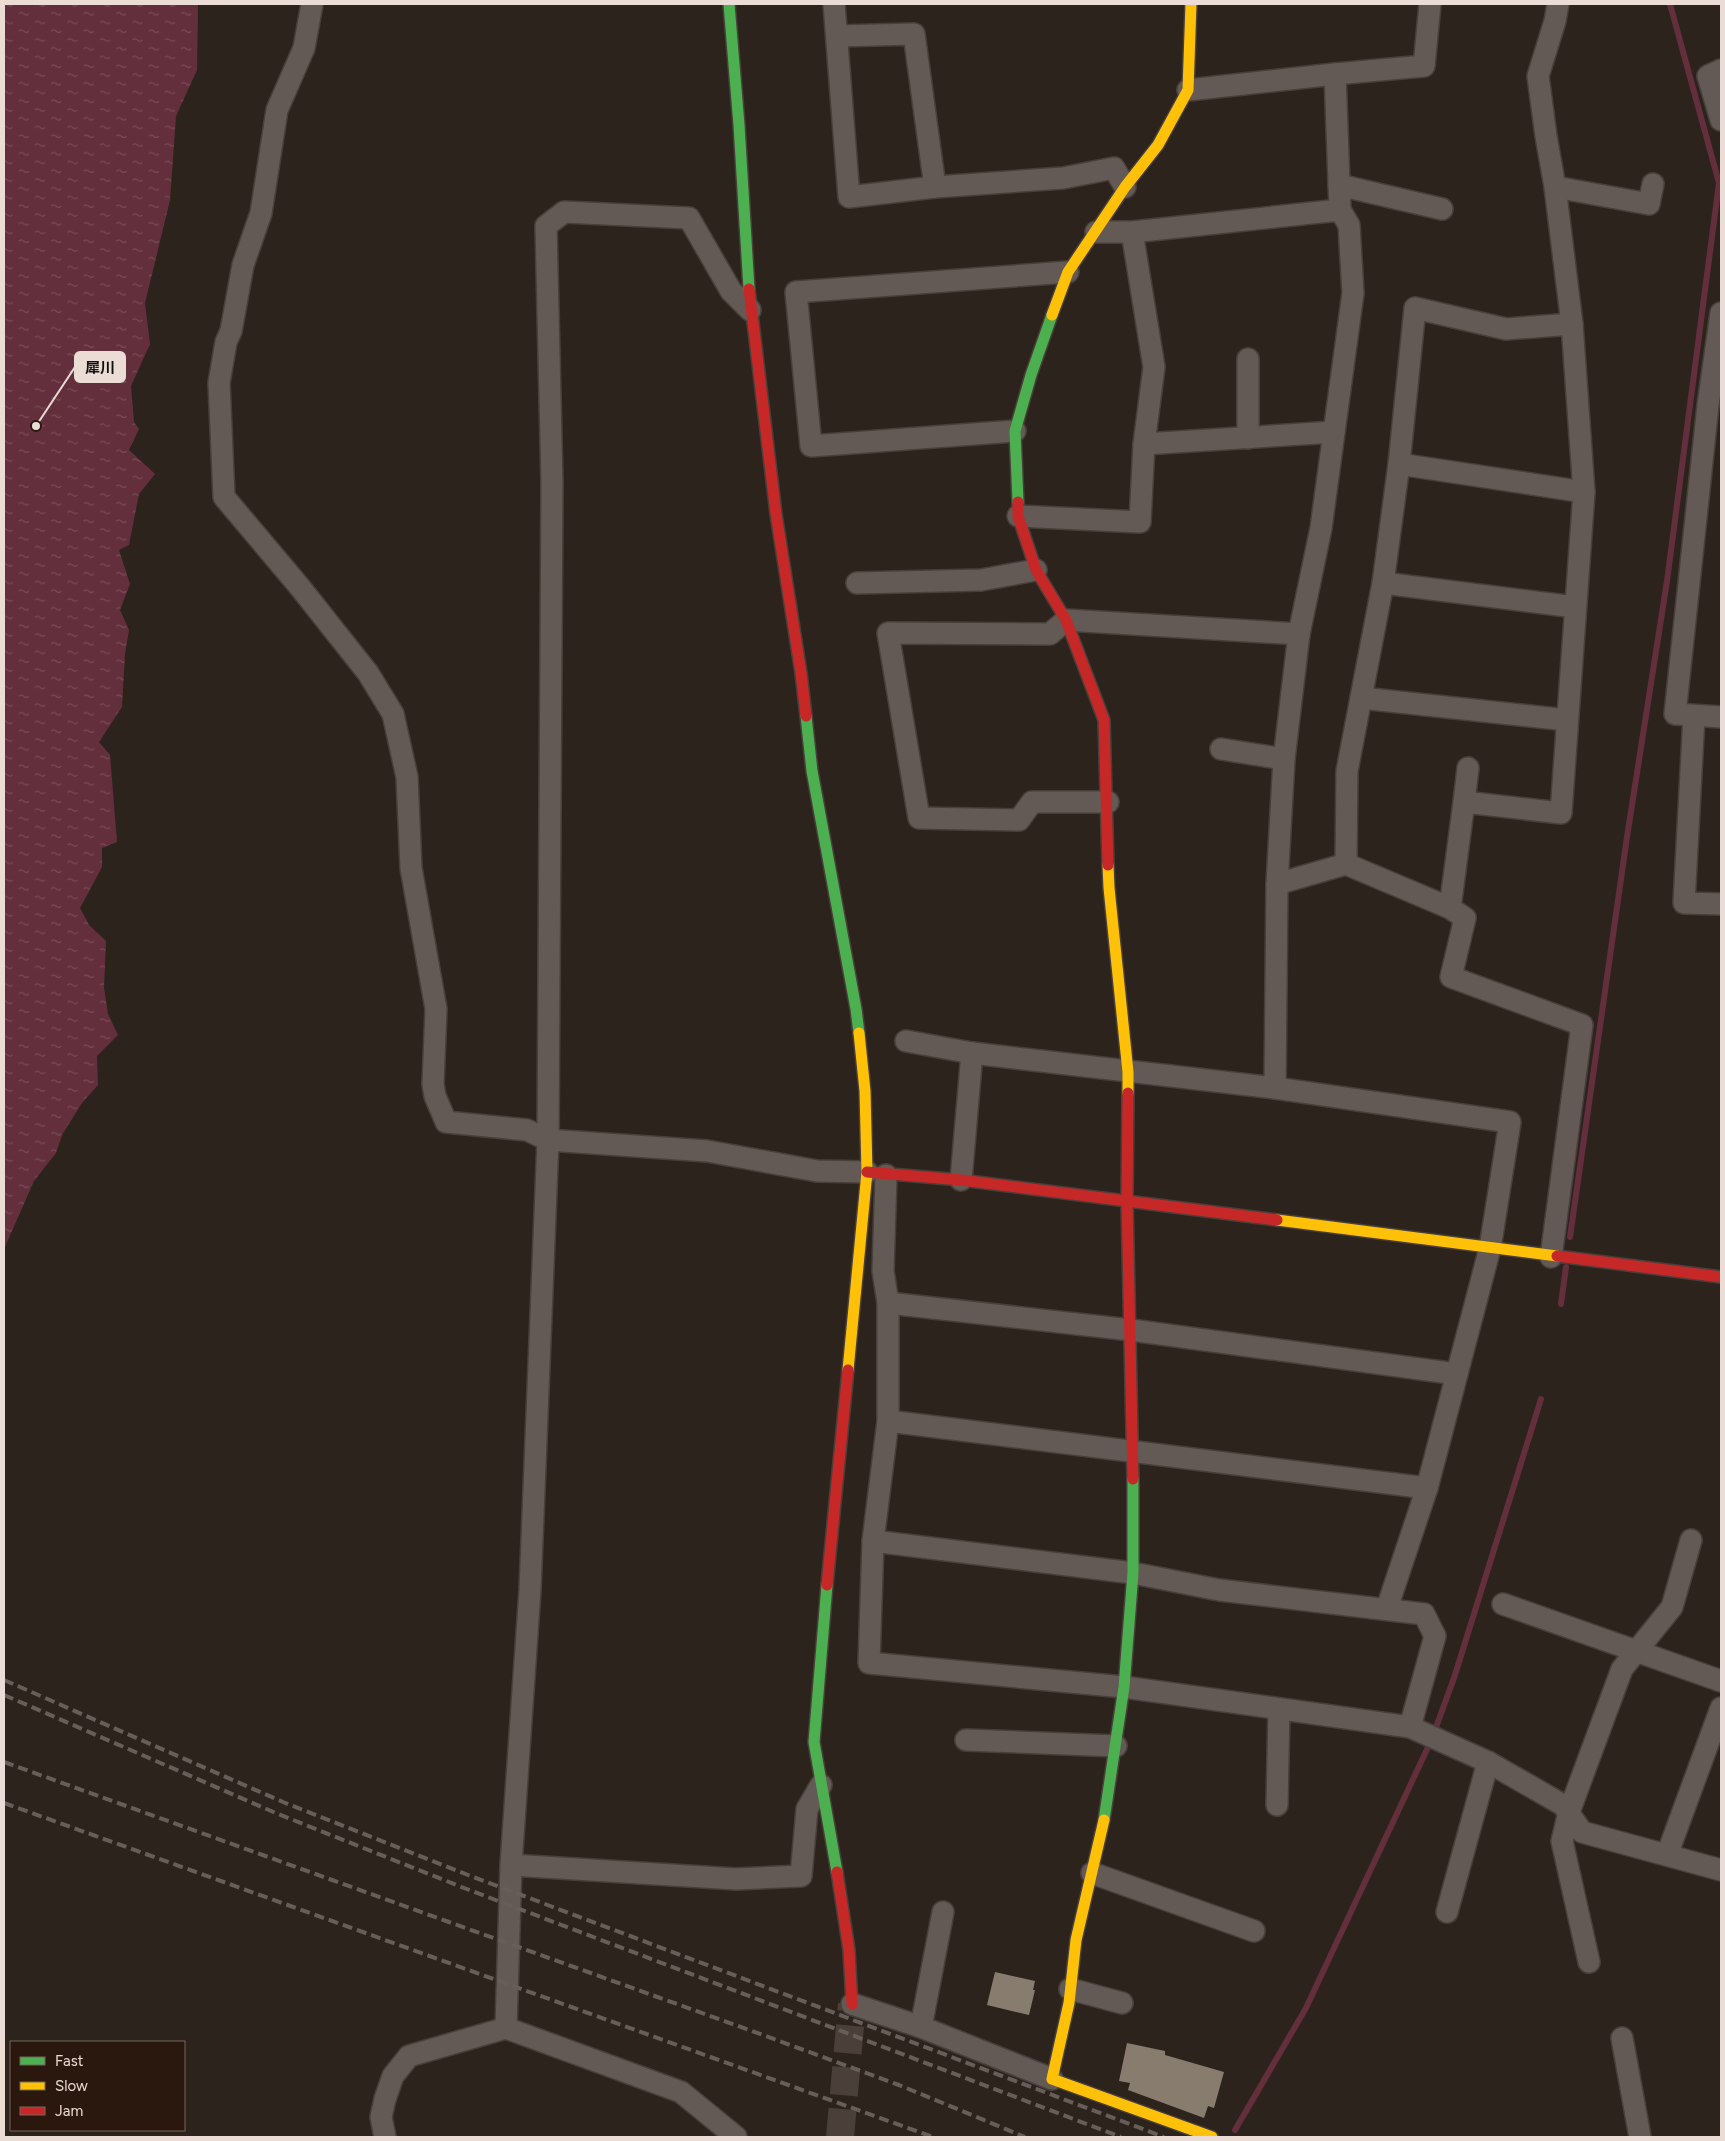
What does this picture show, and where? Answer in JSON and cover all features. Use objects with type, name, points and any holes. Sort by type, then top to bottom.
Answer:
[{"type":"street","points":[[312,4],[304,48],[278,110],[261,213],[243,265],[231,331],[226,342],[219,383],[224,497],[299,586],[368,674],[393,714],[407,777],[411,868],[436,1009],[433,1084],[435,1096],[446,1122],[527,1130],[548,1140],[707,1151],[817,1171],[961,1180],[1551,1257],[1721,1277]]},
{"type":"street","points":[[728,4],[739,126],[750,310],[776,514],[801,673],[812,772],[856,1009],[877,1174],[888,1303],[888,1421],[873,1541],[869,1663],[1124,1687],[1410,1727],[1488,1762],[1564,1805],[1582,1832],[1721,1870]]},
{"type":"street","points":[[834,4],[849,197],[935,187],[1063,178],[1114,168],[1124,187]]},
{"type":"street","points":[[1052,2079],[1070,1989],[1076,1940],[1107,1807],[1124,1687],[1133,1573],[1133,1451],[1127,1202],[1128,1072],[1109,888],[1108,802],[1104,720],[1066,620],[1036,570],[1018,516],[1015,431],[1031,375],[1068,272],[1124,187],[1158,145],[1188,90],[1191,4]]},
{"type":"street","points":[[1188,90],[1424,66],[1430,4]]},
{"type":"street","points":[[1464,802],[1561,813],[1584,492],[1572,324],[1555,187],[1538,76],[1558,4]]},
{"type":"street","points":[[837,36],[914,34],[935,187]]},
{"type":"street","points":[[1721,70],[1708,76],[1721,120]]},
{"type":"street","points":[[1275,1088],[1277,884],[1284,759],[1299,634],[1321,528],[1353,292],[1349,225],[1340,210],[1335,74]]},
{"type":"street","points":[[1555,187],[1648,213],[1653,184]]},
{"type":"street","points":[[1339,185],[1442,209]]},
{"type":"street","points":[[1096,232],[1132,232],[1340,210]]},
{"type":"street","points":[[506,2028],[511,1865],[530,1590],[548,1140],[552,483],[546,226],[564,212],[689,218],[731,291],[750,310]]},
{"type":"street","points":[[1018,516],[1140,522],[1144,444],[1154,367],[1132,232]]},
{"type":"street","points":[[1015,431],[811,446],[796,292],[1068,272]]},
{"type":"street","points":[[1346,864],[1347,771],[1383,583],[1399,464],[1415,308],[1506,329],[1572,324]]},
{"type":"street","points":[[1721,313],[1715,405],[1674,714],[1721,717]]},
{"type":"street","points":[[1248,359],[1248,438]]},
{"type":"street","points":[[1144,444],[1334,432]]},
{"type":"street","points":[[1399,464],[1584,492]]},
{"type":"street","points":[[857,583],[981,580],[1036,570]]},
{"type":"street","points":[[1383,583],[1575,607]]},
{"type":"street","points":[[1108,802],[1032,802],[1019,820],[919,818],[888,633],[1050,634],[1066,620],[1299,634]]},
{"type":"street","points":[[1361,698],[1567,720]]},
{"type":"street","points":[[1694,716],[1684,903],[1721,904]]},
{"type":"street","points":[[1221,750],[1284,759]]},
{"type":"street","points":[[1450,908],[1468,768]]},
{"type":"street","points":[[1277,884],[1346,864],[1450,908],[1465,918],[1451,977],[1582,1024],[1551,1257]]},
{"type":"street","points":[[906,1041],[972,1053],[1275,1088],[1510,1122],[1490,1248],[1427,1488],[1387,1608]]},
{"type":"street","points":[[961,1180],[972,1053]]},
{"type":"street","points":[[877,1174],[833,1520],[814,1742],[831,1828],[849,1950],[852,2004],[1212,2137]]},
{"type":"street","points":[[888,1303],[1131,1330],[1457,1374]]},
{"type":"street","points":[[888,1421],[1427,1488]]},
{"type":"street","points":[[1589,1962],[1562,1841],[1569,1812],[1622,1669],[1672,1607],[1691,1540]]},
{"type":"street","points":[[873,1541],[1133,1573],[1219,1590],[1387,1608],[1424,1614],[1435,1636],[1410,1727]]},
{"type":"street","points":[[1503,1604],[1721,1681]]},
{"type":"street","points":[[1667,1855],[1721,1708]]},
{"type":"street","points":[[1277,1805],[1279,1709]]},
{"type":"street","points":[[966,1740],[1116,1746]]},
{"type":"street","points":[[1448,1912],[1488,1762]]},
{"type":"street","points":[[511,1865],[736,1879],[801,1876],[808,1809],[821,1785]]},
{"type":"street","points":[[1092,1873],[1254,1931]]},
{"type":"street","points":[[921,2028],[943,1912]]},
{"type":"street","points":[[1070,1989],[1122,2003]]},
{"type":"street","points":[[385,2137],[381,2117],[385,2098],[393,2076],[409,2056],[454,2045],[506,2028],[680,2092],[736,2137]]},
{"type":"street","points":[[1622,2038],[1640,2137]]},
{"type":"water","points":[[4,4],[198,4],[197,70],[176,116],[170,200],[145,303],[150,344],[131,386],[134,422],[139,429],[129,450],[155,474],[139,494],[129,545],[119,550],[130,584],[120,610],[129,630],[125,654],[122,707],[99,742],[110,755],[117,842],[102,848],[102,867],[80,908],[89,925],[106,941],[104,988],[108,1014],[118,1035],[97,1056],[98,1085],[82,1103],[62,1135],[56,1153],[34,1181],[4,1249]]},
{"type":"building","points":[[995,1972],[1035,1981],[1033,1990],[1035,1990],[1029,2015],[987,2005]]},
{"type":"building","points":[[1127,2043],[1165,2051],[1165,2055],[1224,2072],[1214,2108],[1208,2106],[1204,2118],[1128,2090],[1130,2083],[1119,2081]]},
{"type":"waterway","points":[[1570,1237],[1627,837],[1667,581],[1719,183],[1670,4]]},
{"type":"waterway","points":[[1561,1304],[1566,1267]]},
{"type":"waterway","points":[[1435,1730],[1454,1678],[1541,1399]]},
{"type":"waterway","points":[[1235,2130],[1306,2008],[1429,1745]]},
{"type":"tunnel","points":[[840,2137],[852,2004]]},
{"type":"railway","points":[[4,1680],[283,1802],[468,1875],[1164,2137]]},
{"type":"railway","points":[[4,1695],[278,1814],[464,1888],[1121,2137]]},
{"type":"railway","points":[[4,1762],[752,2031],[899,2085],[1025,2137]]},
{"type":"railway","points":[[4,1803],[933,2137]]},
{"type":"traffic: fast","points":[[729,4],[739,125],[749,289]]},
{"type":"traffic: fast","points":[[1018,502],[1015,431],[1031,375],[1052,315]]},
{"type":"traffic: fast","points":[[806,716],[812,771],[859,1033]]},
{"type":"traffic: fast","points":[[1104,1820],[1124,1687],[1133,1573],[1133,1479]]},
{"type":"traffic: fast","points":[[827,1585],[814,1742],[837,1872]]},
{"type":"traffic: slow","points":[[1052,315],[1068,272],[1125,187],[1158,145],[1188,90],[1191,4]]},
{"type":"traffic: slow","points":[[1108,865],[1128,1072],[1128,1093]]},
{"type":"traffic: slow","points":[[848,1370],[867,1172],[865,1091],[859,1033]]},
{"type":"traffic: slow","points":[[1277,1220],[1557,1256]]},
{"type":"traffic: slow","points":[[1104,1820],[1076,1940],[1069,2003],[1052,2079],[1212,2137]]},
{"type":"traffic: jam","points":[[749,289],[776,514],[806,716]]},
{"type":"traffic: jam","points":[[1018,502],[1018,516],[1036,570],[1066,620],[1104,720],[1108,865]]},
{"type":"traffic: jam","points":[[1128,1093],[1127,1202],[1133,1479]]},
{"type":"traffic: jam","points":[[867,1172],[961,1180],[1277,1220]]},
{"type":"traffic: jam","points":[[1557,1256],[1721,1277]]},
{"type":"traffic: jam","points":[[827,1585],[848,1370]]},
{"type":"traffic: jam","points":[[837,1872],[849,1950],[852,2004]]},
{"type":"place","name":"犀川","points":[[36,426]]}]
